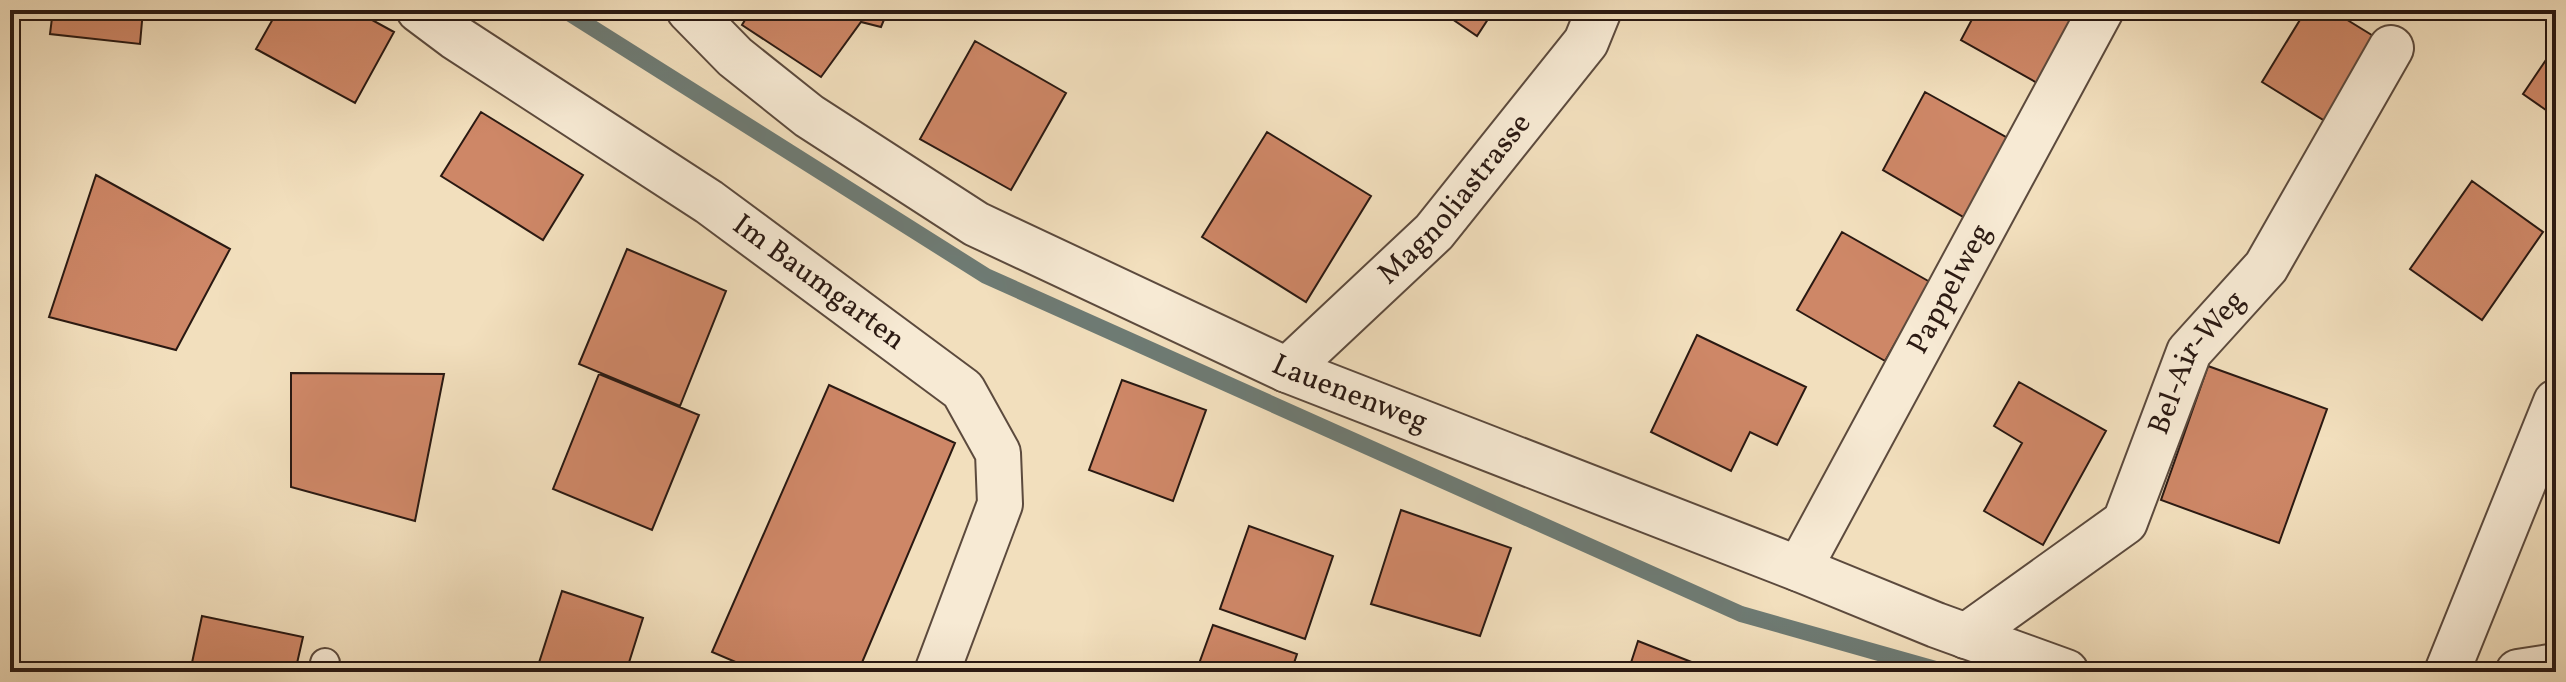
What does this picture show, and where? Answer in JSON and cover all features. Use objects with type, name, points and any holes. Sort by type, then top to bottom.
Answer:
[{"type":"street","name":"Im Baumgarten","points":[[419,10],[455,37],[709,202],[963,390],[998,453],[1000,504],[937,672]]},
{"type":"street","name":"Lauenenweg","points":[[689,10],[735,57],[809,116],[976,224],[1287,370],[1966,636],[2066,672]]},
{"type":"street","name":"Magnoliastrasse","points":[[1287,370],[1434,232],[1586,42],[1599,10]]},
{"type":"street","name":"Pappelweg","points":[[1799,569],[2101,10]]},
{"type":"street","name":"Bel-Air-Weg","points":[[1966,636],[2125,522],[2189,352],[2266,267],[2391,48]]},
{"type":"street","points":[[2447,672],[2556,402]]},
{"type":"building","points":[[53,10],[143,10],[140,44],[50,34]]},
{"type":"building","points":[[278,10],[354,10],[394,32],[355,103],[256,49]]},
{"type":"building","points":[[751,10],[888,10],[881,27],[861,22],[821,77],[742,25]]},
{"type":"building","points":[[1439,10],[1494,10],[1477,36]]},
{"type":"building","points":[[1977,10],[2088,10],[2046,88],[1961,40]]},
{"type":"building","points":[[2306,10],[2331,10],[2375,37],[2325,121],[2262,82]]},
{"type":"building","points":[[975,41],[1066,93],[1011,190],[920,139]]},
{"type":"building","points":[[2556,45],[2556,117],[2523,94]]},
{"type":"building","points":[[1925,92],[2013,141],[1972,222],[1883,170]]},
{"type":"building","points":[[481,112],[583,175],[543,240],[441,176]]},
{"type":"building","points":[[1267,132],[1371,196],[1306,302],[1202,237]]},
{"type":"building","points":[[96,175],[230,249],[176,350],[49,317]]},
{"type":"building","points":[[2472,181],[2543,232],[2482,320],[2410,269]]},
{"type":"building","points":[[1842,232],[1930,282],[1885,361],[1797,310]]},
{"type":"building","points":[[627,249],[726,291],[680,406],[579,364]]},
{"type":"building","points":[[1697,335],[1806,387],[1777,445],[1750,432],[1731,471],[1651,432]]},
{"type":"building","points":[[2208,366],[2327,409],[2279,543],[2161,500]]},
{"type":"building","points":[[291,373],[444,374],[415,521],[291,487]]},
{"type":"building","points":[[599,374],[699,415],[652,530],[553,489]]},
{"type":"building","points":[[1122,380],[1206,410],[1173,501],[1089,470]]},
{"type":"building","points":[[2019,382],[2106,431],[2043,545],[1984,511],[2022,443],[1994,426]]},
{"type":"building","points":[[829,385],[955,443],[858,672],[759,672],[712,652]]},
{"type":"building","points":[[1401,510],[1511,548],[1480,636],[1371,604]]},
{"type":"building","points":[[1249,526],[1333,556],[1305,639],[1220,609]]},
{"type":"building","points":[[562,591],[643,618],[626,672],[536,672]]},
{"type":"building","points":[[202,616],[303,637],[295,672],[190,672]]},
{"type":"building","points":[[1213,625],[1297,654],[1291,672],[1196,672]]},
{"type":"building","points":[[1638,641],[1717,672],[1628,672]]},
{"type":"waterway","points":[[564,10],[986,276],[1741,614],[1946,672]]}]
